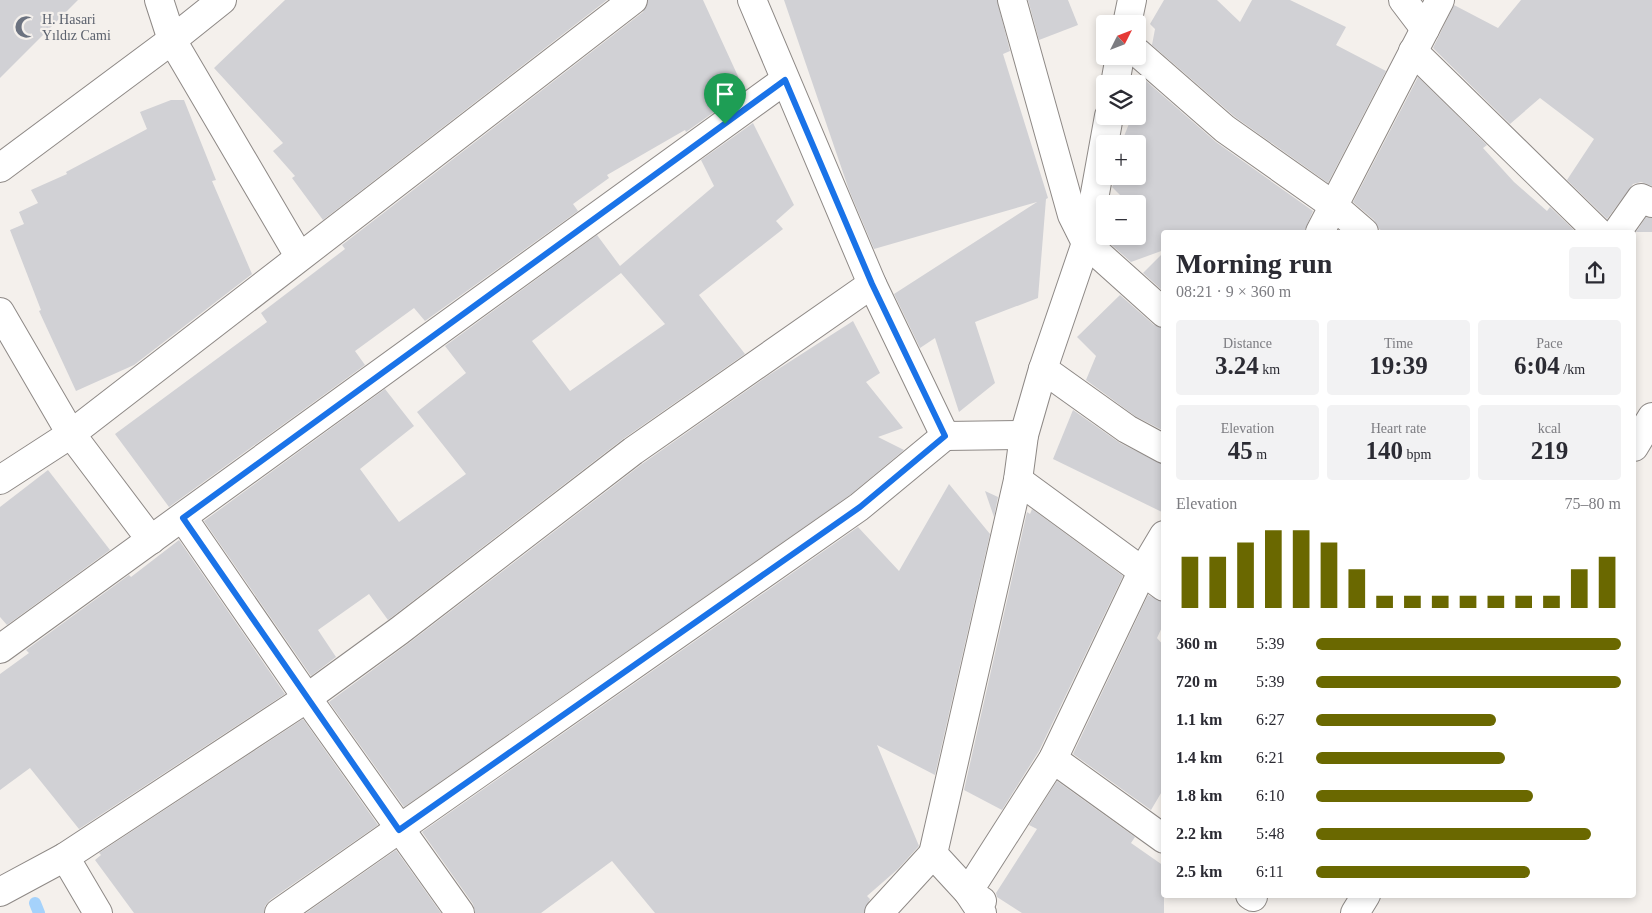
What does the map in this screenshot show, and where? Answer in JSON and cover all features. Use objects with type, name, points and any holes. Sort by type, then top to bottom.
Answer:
[{"type":"street","points":[[159,0],[172,40],[299,256]]},
{"type":"street","points":[[0,168],[172,40],[222,0]]},
{"type":"street","points":[[0,480],[71,434],[299,256],[633,0]]},
{"type":"street","points":[[752,0],[872,284],[945,436]]},
{"type":"street","points":[[1012,0],[1072,215],[1086,243],[1161,310]]},
{"type":"street","points":[[1129,15],[1132,0]]},
{"type":"street","points":[[1403,0],[1419,40],[1596,230]]},
{"type":"street","points":[[1321,230],[1440,0]]},
{"type":"street","points":[[1146,60],[1225,129],[1334,206],[1362,230]]},
{"type":"street","points":[[0,649],[785,80]]},
{"type":"street","points":[[879,913],[933,854],[1018,480],[1024,435],[1043,369],[1086,243],[1107,125]]},
{"type":"street","points":[[1618,230],[1641,198],[1652,203]]},
{"type":"street","points":[[0,892],[65,857],[307,698],[399,631],[633,451],[872,284]]},
{"type":"street","points":[[0,312],[71,434],[152,540]]},
{"type":"street","points":[[1043,369],[1126,429],[1161,446]]},
{"type":"street","points":[[1636,444],[1652,417]]},
{"type":"street","points":[[279,913],[860,507],[945,436],[1024,435]]},
{"type":"street","points":[[1018,480],[1153,579]]},
{"type":"street","points":[[183,518],[399,830],[460,913]]},
{"type":"street","points":[[975,903],[1153,579],[1161,547]]},
{"type":"street","points":[[1053,759],[1161,836]]},
{"type":"street","points":[[933,854],[975,903],[1000,913]]},
{"type":"street","points":[[65,857],[98,913]]},
{"type":"street","points":[[1355,913],[1364,898]]},
{"type":"building","name":"H. Hasari Yıldız Cami","points":[[0,0],[78,0],[0,78]]},
{"type":"building","points":[[285,0],[607,0],[323,220],[292,178],[295,176],[273,151],[283,143],[214,68]]},
{"type":"building","points":[[648,0],[703,0],[742,85],[736,90],[738,95],[686,132],[685,130],[607,175],[609,178],[573,204],[578,211],[425,321],[414,308],[355,351],[365,365],[169,507],[115,434],[267,322],[261,313],[345,249],[342,245],[643,12]]},
{"type":"building","points":[[784,0],[997,0],[1010,51],[1003,54],[1048,198],[1046,199],[1038,298],[975,322],[995,383],[959,412],[935,338],[920,348],[894,294],[1037,202],[874,249],[849,190]]},
{"type":"building","points":[[1028,0],[1068,0],[1078,25],[1039,40]]},
{"type":"building","points":[[1164,0],[1217,0],[1240,22],[1252,0],[1290,0],[1346,27],[1336,45],[1386,71],[1328,183],[1235,117],[1152,45],[1155,29],[1150,24]]},
{"type":"building","points":[[1521,0],[1652,0],[1652,186],[1641,182],[1633,184],[1607,219],[1567,180],[1594,139],[1540,98],[1510,124],[1433,48],[1454,5],[1498,28]]},
{"type":"building","points":[[1418,77],[1487,145],[1483,148],[1514,182],[1547,211],[1550,207],[1574,230],[1381,230],[1374,220],[1353,202]]},
{"type":"building","points":[[1146,81],[1216,142],[1313,211],[1305,230],[1161,230],[1161,251],[1131,262],[1112,245],[1146,245],[1146,195],[1120,195],[1112,187],[1113,185],[1146,185],[1146,135],[1125,135],[1128,125],[1146,125]]},
{"type":"building","points":[[171,100],[184,100],[216,180],[212,181],[252,274],[134,365],[76,391],[39,311],[41,310],[10,230],[24,224],[19,212],[38,203],[31,190],[67,174],[66,172],[147,129],[140,112]]},
{"type":"building","points":[[753,123],[794,205],[776,221],[783,229],[699,295],[745,354],[623,439],[388,620],[369,594],[318,630],[336,657],[311,676],[204,521],[385,389],[414,426],[360,469],[399,522],[466,474],[417,412],[466,373],[445,346],[597,235],[620,266],[714,186],[701,160]],"holes":[[[621,273],[665,324],[570,391],[532,341]]]},
{"type":"building","points":[[1646,217],[1652,218],[1652,232],[1636,232]]},
{"type":"building","points":[[1161,255],[1161,289],[1143,273]]},
{"type":"building","points":[[1120,295],[1154,325],[1161,327],[1161,429],[1135,416],[1086,380],[1096,356],[1077,337]]},
{"type":"building","points":[[853,321],[880,373],[866,382],[903,428],[878,437],[904,450],[850,495],[404,807],[329,702],[642,464],[769,375]]},
{"type":"building","points":[[1073,410],[1120,443],[1161,464],[1161,512],[1053,459]]},
{"type":"building","points":[[48,470],[110,550],[7,625],[0,617],[0,507]]},
{"type":"building","points":[[949,484],[990,534],[935,775],[877,745],[919,846],[898,869],[867,896],[870,899],[864,913],[655,913],[612,861],[541,913],[475,913],[473,904],[422,832],[858,527],[899,571]]},
{"type":"building","points":[[985,491],[998,497],[994,517]]},
{"type":"building","points":[[1032,509],[1123,576],[1039,751],[1002,810],[964,790],[1027,512],[1030,514]]},
{"type":"building","points":[[179,540],[285,694],[79,829],[30,768],[0,790],[0,674],[29,653],[26,650],[129,575],[131,577]]},
{"type":"building","points":[[1148,595],[1161,601],[1161,629],[1157,638],[1161,643],[1161,793],[1151,810],[1073,754]]},
{"type":"building","points":[[303,719],[378,825],[270,900],[265,906],[264,913],[134,913],[95,860],[101,855],[99,853]]},
{"type":"building","points":[[1057,781],[1135,837],[1131,843],[1161,864],[1161,898],[1164,898],[1164,913],[1022,913],[997,897],[996,893],[1037,829],[1029,825]]},
{"type":"building","points":[[396,850],[441,913],[306,913]]},
{"type":"waterway","points":[[35,903],[39,913]]},
{"type":"place","name":"H. Hasari Yıldız Cami","points":[[26,27]]},
{"type":"route","points":[[785,80],[872,284],[945,436],[860,507],[399,830],[183,518],[725,124],[785,80]]}]
